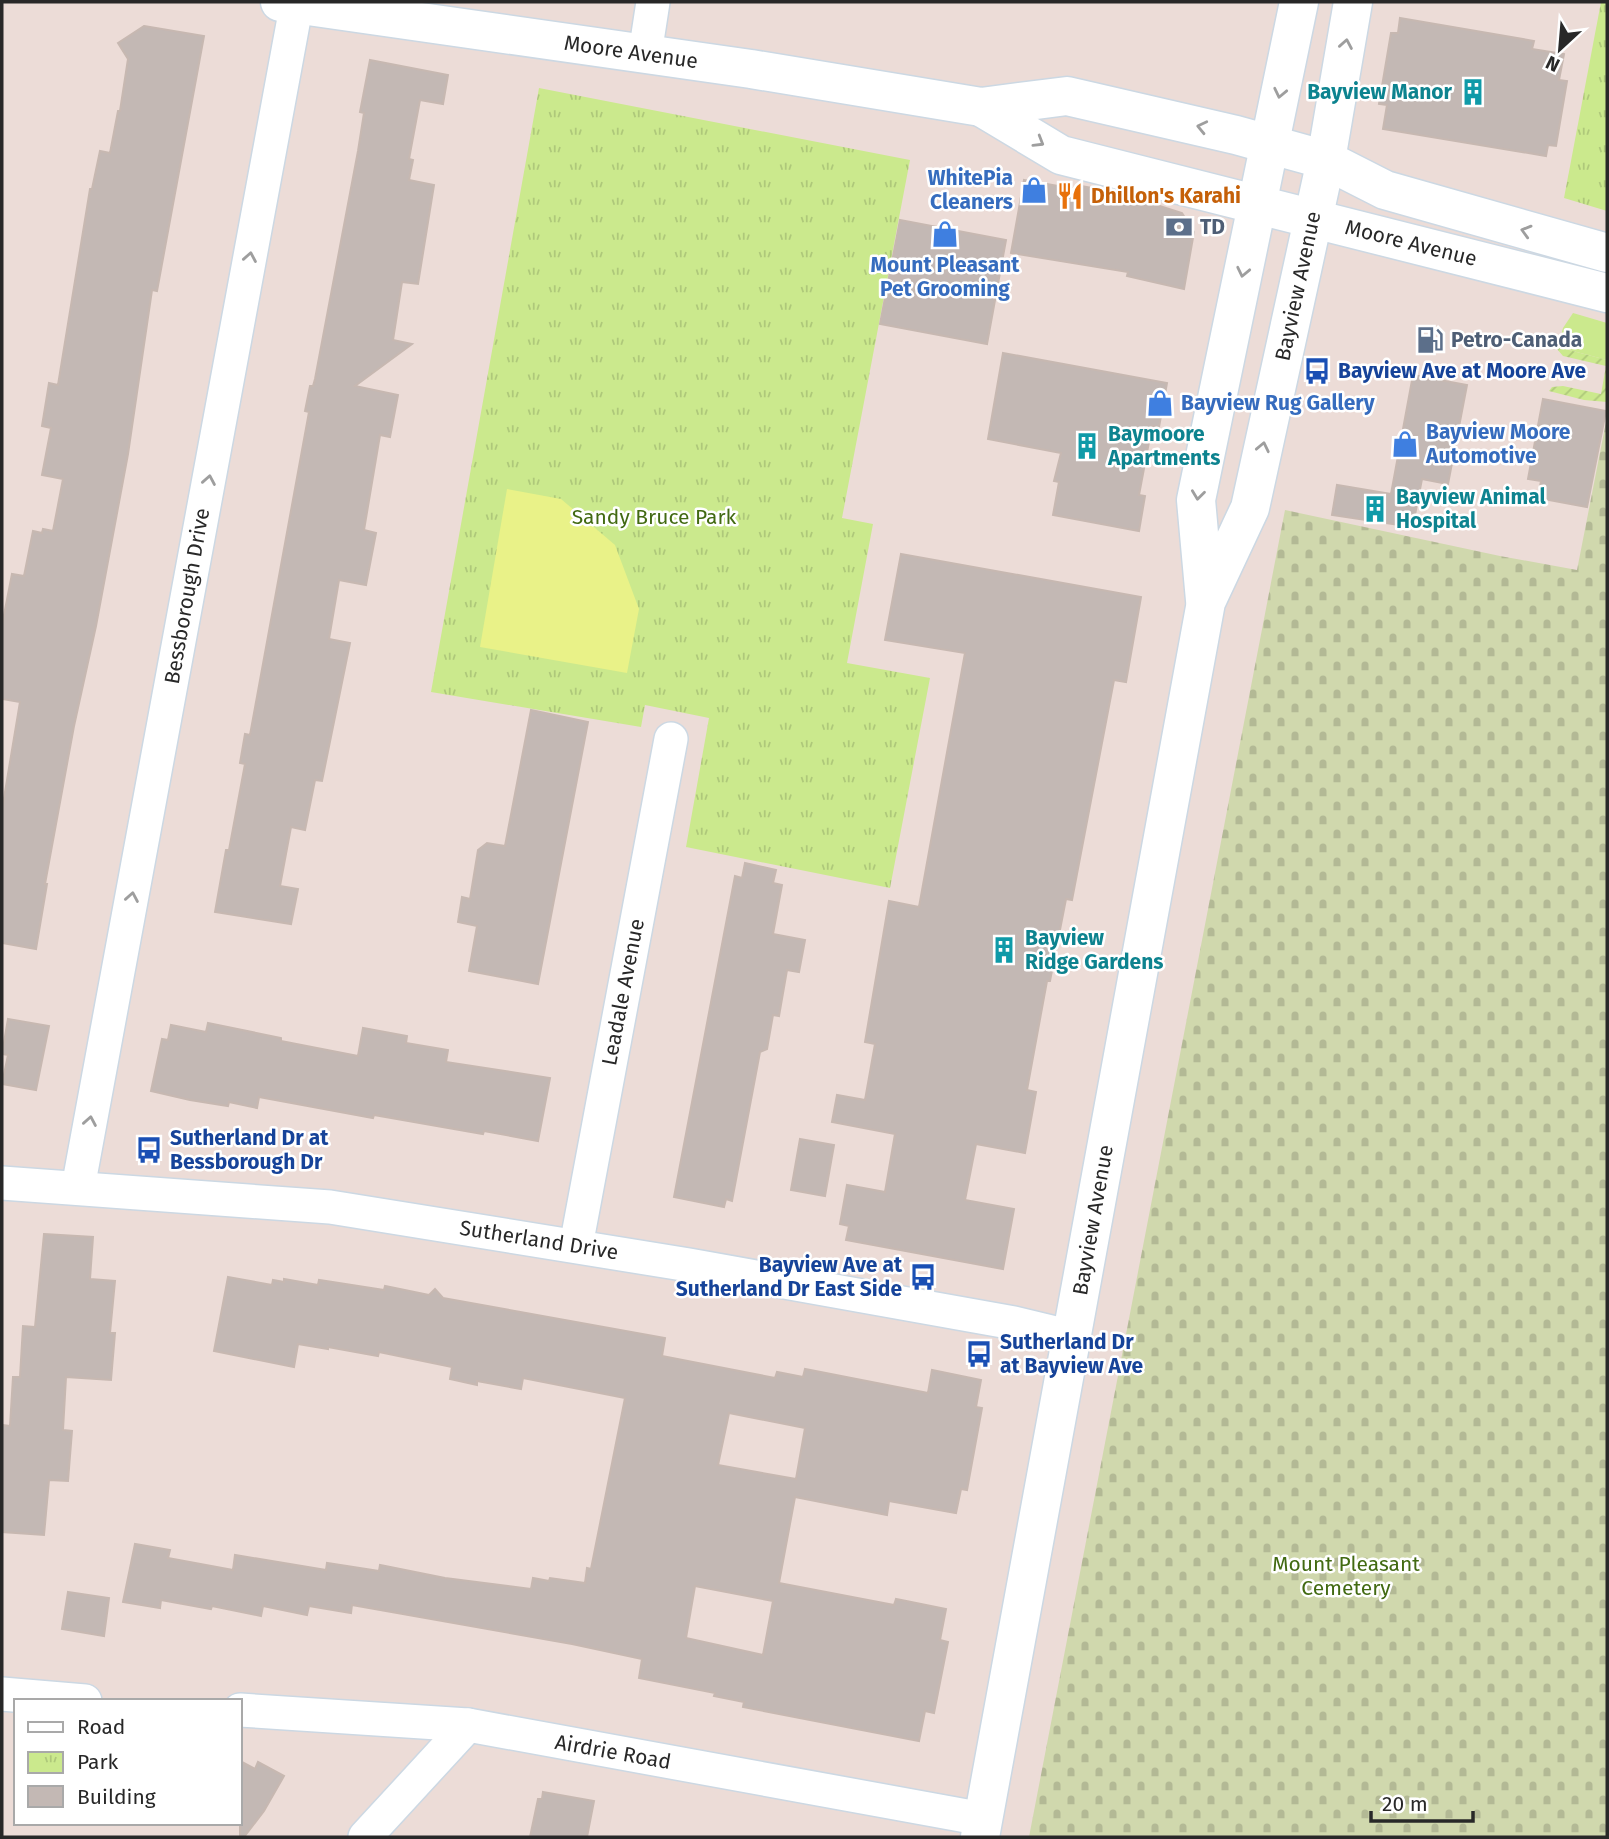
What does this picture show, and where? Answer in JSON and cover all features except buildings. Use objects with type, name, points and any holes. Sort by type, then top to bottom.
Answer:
[{"type":"main road","name":"Bayview Avenue","points":[[1206,602],[1196,500],[1299,2]]},
{"type":"main road","name":"Bayview Avenue","points":[[981,1828],[1206,602],[1250,508],[1326,160],[1353,2]]},
{"type":"main road","name":"Moore Avenue","points":[[291,3],[806,77],[981,107],[1067,96],[1326,160],[1385,190],[1600,251]]},
{"type":"main road","name":"Moore Avenue","points":[[981,107],[1060,155],[1595,290]]},
{"type":"main road","points":[[1595,290],[1600,251]]},
{"type":"street","points":[[645,54],[653,2]]},
{"type":"street","name":"Bessborough Drive","points":[[78,1188],[291,3]]},
{"type":"street","name":"Leadale Avenue","points":[[576,1246],[671,739]]},
{"type":"street","name":"Sutherland Drive","points":[[2,1182],[330,1207],[576,1246],[1014,1322],[1072,1337]]},
{"type":"street","points":[[2,1694],[61,1699]]},
{"type":"street","name":"Airdrie Road","points":[[242,1710],[468,1725],[981,1828]]},
{"type":"street","points":[[365,1837],[468,1725]]},
{"type":"green space","points":[[1601,2],[1607,2],[1607,211],[1564,198]]},
{"type":"green space","name":"Sandy Bruce Park","points":[[539,88],[910,160],[842,518],[873,524],[847,663],[930,678],[890,888],[686,847],[709,718],[645,705],[641,727],[431,692]]},
{"type":"green space","points":[[1573,313],[1607,323],[1607,360],[1569,350],[1559,343],[1563,328]]},
{"type":"green space","points":[[1559,343],[1569,350],[1607,360],[1607,402],[1584,400],[1549,391],[1552,387],[1563,386],[1601,394],[1606,366],[1563,356],[1557,349]]},
{"type":"green space","name":"Mount Pleasant Cemetery","points":[[1607,417],[1607,1837],[1029,1837],[1285,510],[1577,570]]},
{"type":"green space","points":[[507,489],[561,499],[615,545],[639,609],[627,673],[480,647]]},
{"type":"place","name":"Bayview Manor","points":[[1473,92]]},
{"type":"place","name":"WhitePia Cleaners","points":[[1034,190]]},
{"type":"place","name":"Dhillon's Karahi","points":[[1070,196]]},
{"type":"place","name":"TD","points":[[1179,227]]},
{"type":"place","name":"Mount Pleasant Pet Grooming","points":[[945,234]]},
{"type":"place","name":"Petro-Canada","points":[[1430,340]]},
{"type":"place","name":"Bayview Ave at Moore Ave","points":[[1317,371]]},
{"type":"place","name":"Bayview Rug Gallery","points":[[1160,403]]},
{"type":"place","name":"Bayview Moore Automotive","points":[[1405,444]]},
{"type":"place","name":"Baymoore Apartments","points":[[1087,446]]},
{"type":"place","name":"Bayview Animal Hospital","points":[[1375,509]]},
{"type":"place","name":"Bayview Ridge Gardens","points":[[1004,950]]},
{"type":"place","name":"Sutherland Dr at Bessborough Dr","points":[[149,1150]]},
{"type":"place","name":"Bayview Ave at Sutherland Dr East Side","points":[[923,1277]]},
{"type":"place","name":"Sutherland Dr at Bayview Ave","points":[[979,1354]]}]
